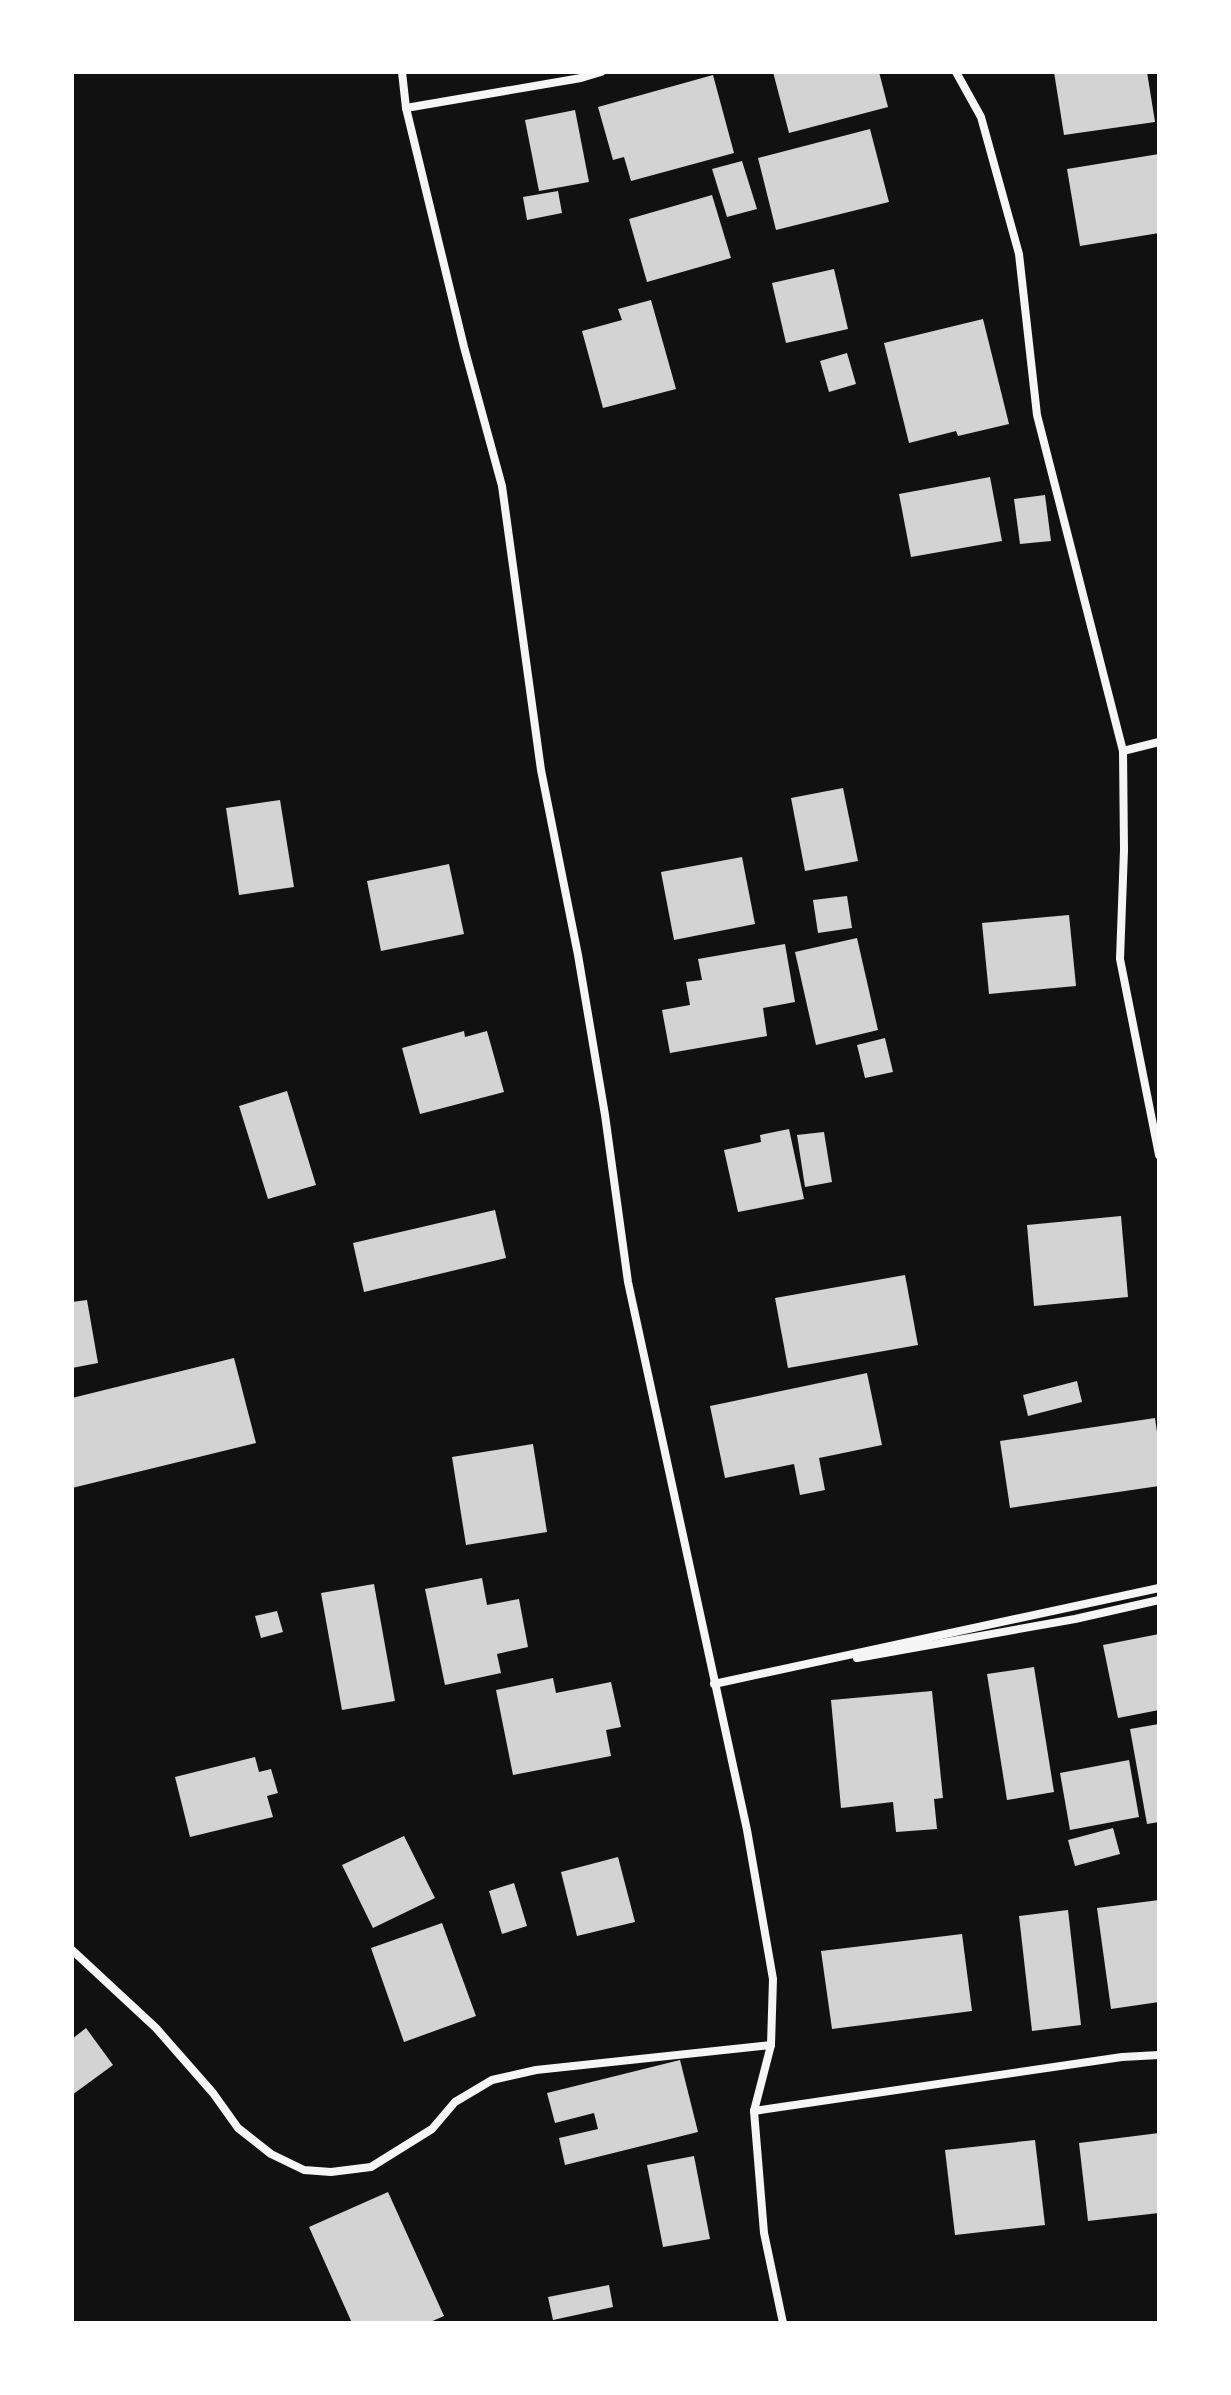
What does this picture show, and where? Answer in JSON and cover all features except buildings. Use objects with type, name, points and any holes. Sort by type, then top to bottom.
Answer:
[{"type":"street","points":[[402,72],[406,108],[464,347],[502,486],[541,770],[581,970],[628,1282],[747,1830],[773,1979],[771,2045],[754,2111],[764,2233],[783,2323]]},
{"type":"street","points":[[406,108],[601,72]]},
{"type":"street","points":[[956,72],[981,117],[1019,254],[1037,415],[1123,751],[1124,850],[1120,959],[1159,1155]]},
{"type":"street","points":[[1123,751],[1159,742]]},
{"type":"street","points":[[714,1684],[1159,1588]]},
{"type":"street","points":[[714,1684],[1059,1622],[1159,1600]]},
{"type":"street","points":[[72,1950],[156,2028],[213,2093],[238,2128],[271,2154],[304,2170],[331,2172],[371,2167],[432,2129],[455,2102],[492,2080],[536,2070],[771,2045]]},
{"type":"street","points":[[754,2111],[1122,2057],[1159,2055]]}]
